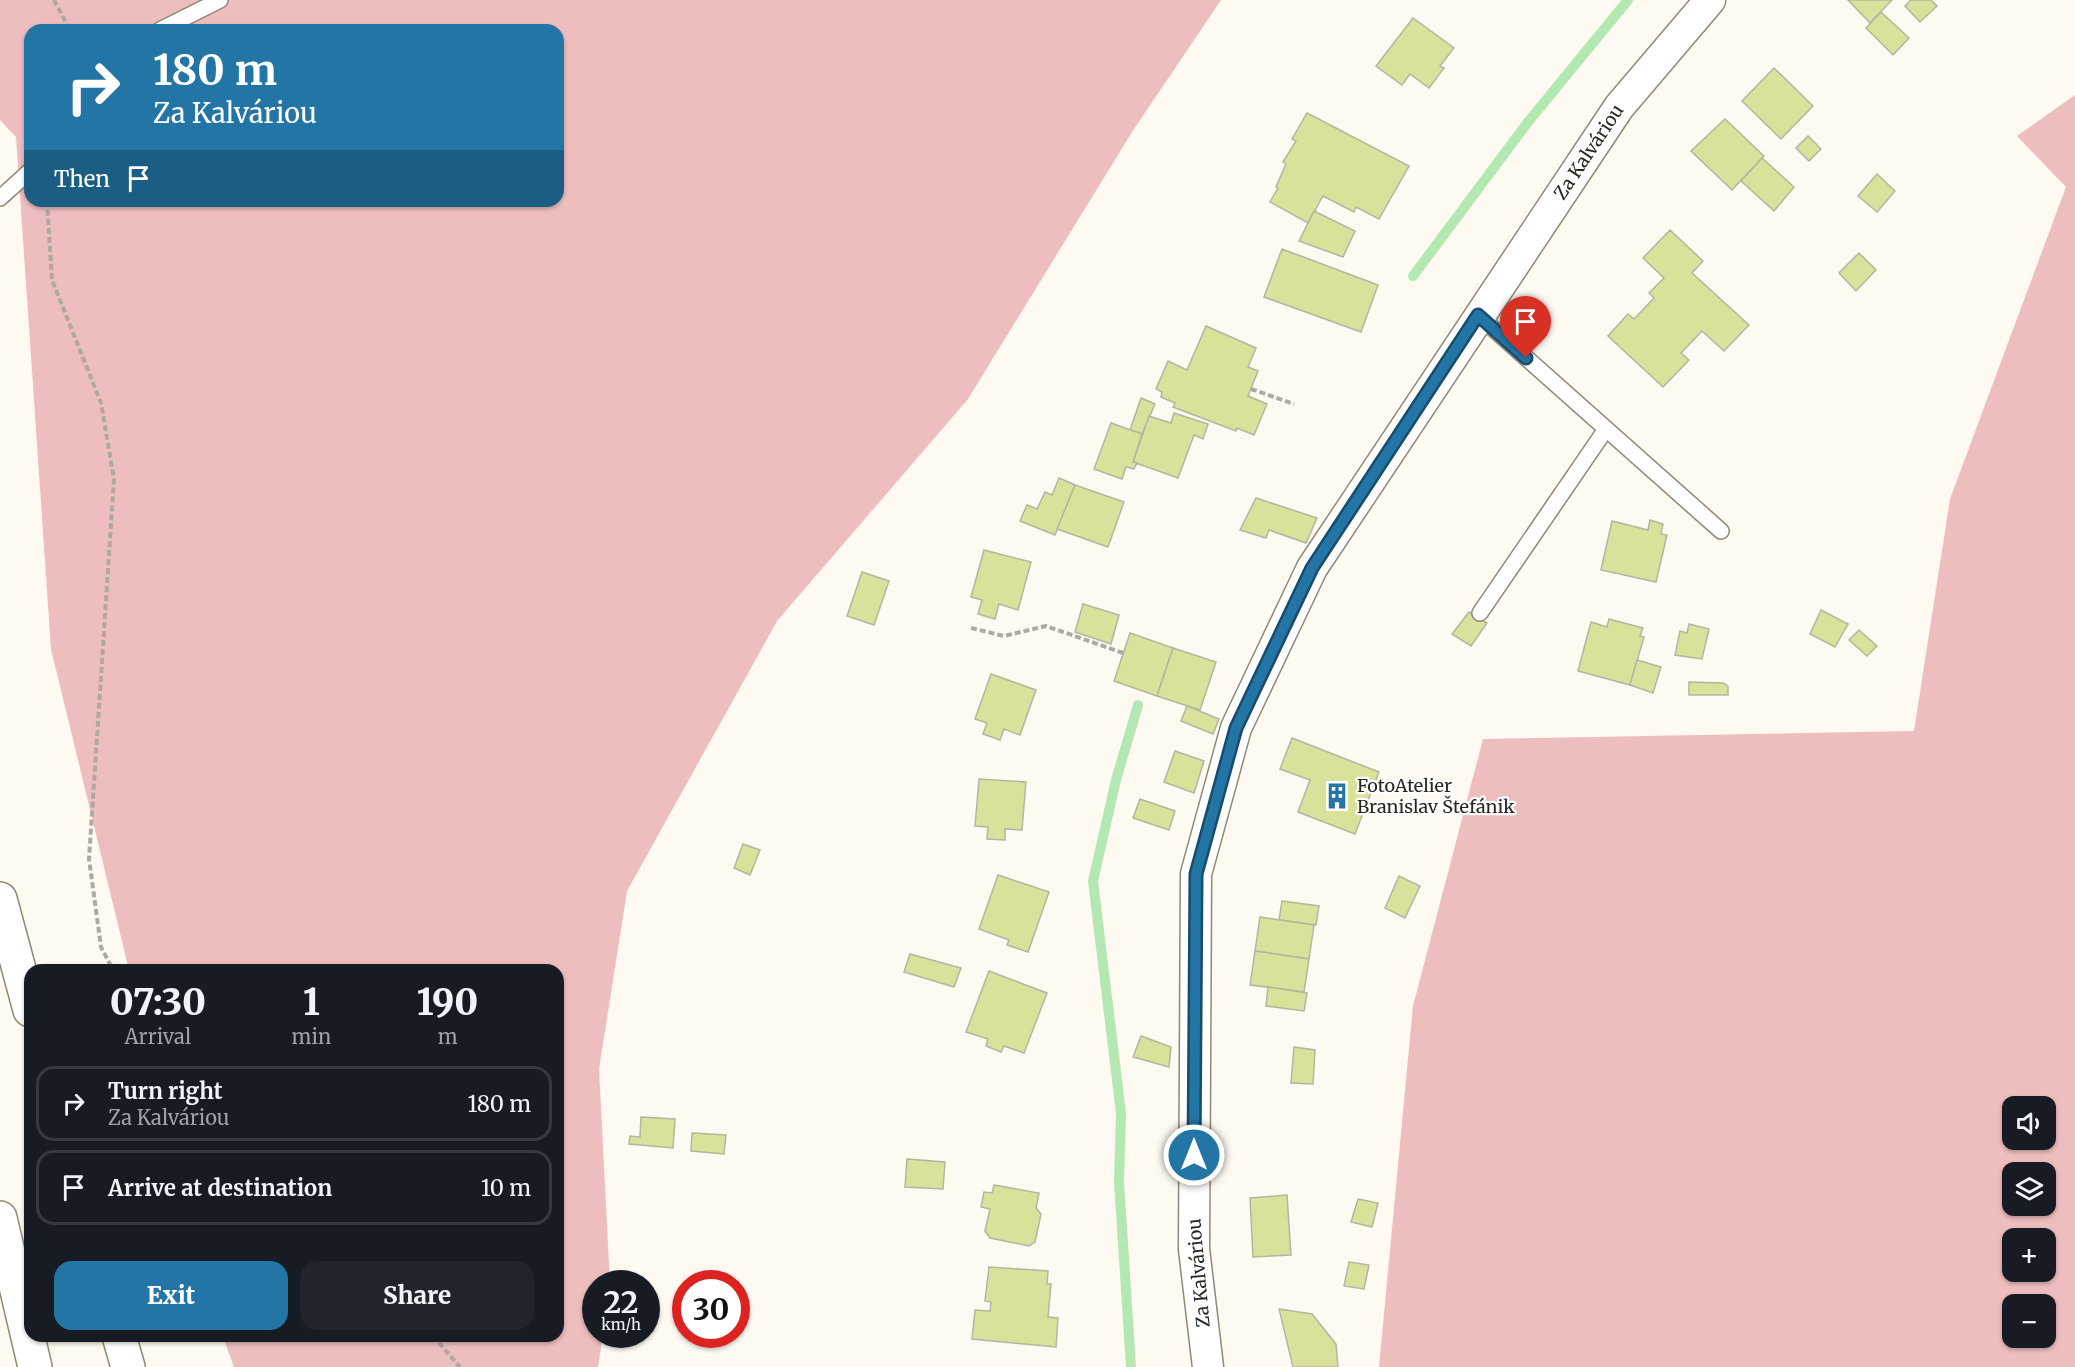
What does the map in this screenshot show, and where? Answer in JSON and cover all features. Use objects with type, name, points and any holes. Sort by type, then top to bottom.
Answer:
[{"type":"highway","points":[[0,899],[24,988]]},
{"type":"highway","points":[[0,1218],[24,1320]]},
{"type":"highway","points":[[29,1342],[35,1367]]},
{"type":"highway","points":[[121,1342],[128,1367]]},
{"type":"street","name":"Za Kalváriou","points":[[1208,1367],[1194,1249],[1196,874],[1236,728],[1312,568],[1478,315],[1619,107],[1710,0]]},
{"type":"lane","points":[[172,24],[220,0]]},
{"type":"lane","points":[[0,198],[24,176]]},
{"type":"lane","points":[[1478,315],[1721,531]]},
{"type":"lane","points":[[1480,613],[1606,429]]},
{"type":"path","points":[[54,0],[67,24]]},
{"type":"path","points":[[47,207],[52,280],[101,403],[114,479],[89,859],[101,947],[110,964]]},
{"type":"path","points":[[1251,389],[1294,404]]},
{"type":"path","points":[[971,628],[1004,636],[1046,626],[1123,652]]},
{"type":"path","points":[[438,1342],[460,1367]]},
{"type":"shaded area","points":[[0,0],[1221,0],[1132,132],[968,399],[777,621],[627,891],[599,1069],[609,1270],[582,1270],[582,1348],[601,1348],[598,1367],[234,1367],[225,1342],[564,1342],[564,964],[128,964],[51,649],[16,137],[0,120]]},
{"type":"shaded area","points":[[2075,95],[2075,1367],[1379,1367],[1413,1006],[1483,739],[1914,731],[1950,499],[2066,187],[2017,136]]},
{"type":"building","points":[[1848,0],[1892,0],[1870,23]]},
{"type":"building","points":[[1911,0],[1931,0],[1937,6],[1920,22],[1905,6]]},
{"type":"building","points":[[1881,12],[1909,38],[1893,55],[1866,28]]},
{"type":"building","points":[[1413,18],[1454,48],[1440,66],[1444,68],[1429,88],[1410,74],[1402,85],[1376,66]]},
{"type":"building","points":[[1774,68],[1813,106],[1781,139],[1742,101]]},
{"type":"building","points":[[1307,113],[1409,166],[1379,219],[1356,207],[1354,212],[1323,196],[1308,223],[1270,202],[1278,188],[1276,187],[1286,164],[1283,162],[1296,141],[1292,139]]},
{"type":"building","points":[[1725,119],[1764,156],[1732,190],[1691,151]]},
{"type":"building","points":[[1808,136],[1821,149],[1809,161],[1796,148]]},
{"type":"building","points":[[1762,158],[1794,187],[1774,211],[1741,181]]},
{"type":"building","points":[[1877,174],[1895,191],[1877,212],[1858,196]]},
{"type":"building","points":[[1314,211],[1355,231],[1343,257],[1299,241]]},
{"type":"building","points":[[1670,230],[1703,261],[1692,273],[1749,325],[1724,351],[1702,331],[1681,353],[1689,360],[1663,387],[1608,336],[1628,314],[1634,319],[1654,298],[1649,293],[1664,278],[1643,258]]},
{"type":"building","points":[[1282,249],[1378,285],[1361,332],[1264,297]]},
{"type":"building","points":[[1859,253],[1876,270],[1856,291],[1839,273]]},
{"type":"building","points":[[1206,326],[1256,348],[1248,367],[1258,371],[1248,396],[1267,404],[1254,435],[1237,428],[1236,431],[1173,407],[1175,403],[1161,397],[1162,392],[1156,389],[1168,361],[1187,370]]},
{"type":"building","points":[[1141,398],[1155,404],[1142,434],[1130,430]]},
{"type":"building","points":[[1174,413],[1208,424],[1203,439],[1194,435],[1178,478],[1133,462],[1149,416],[1171,423]]},
{"type":"building","points":[[1111,423],[1142,434],[1133,462],[1137,463],[1134,469],[1126,467],[1122,479],[1094,469]]},
{"type":"building","points":[[1059,478],[1075,485],[1055,535],[1020,521],[1027,505],[1037,509],[1045,492],[1052,495]]},
{"type":"building","points":[[1075,485],[1124,502],[1108,547],[1057,529]]},
{"type":"building","points":[[1256,498],[1317,518],[1306,543],[1269,530],[1266,538],[1240,530]]},
{"type":"building","points":[[1650,520],[1663,524],[1661,534],[1667,535],[1656,582],[1601,570],[1612,521],[1648,530]]},
{"type":"building","points":[[984,550],[1031,562],[1018,610],[999,604],[995,619],[978,614],[982,600],[971,597]]},
{"type":"building","points":[[862,572],[889,581],[874,625],[847,616]]},
{"type":"building","points":[[1083,604],[1119,615],[1111,644],[1075,632]]},
{"type":"building","points":[[1821,610],[1848,624],[1835,647],[1810,634]]},
{"type":"building","points":[[1469,612],[1487,623],[1471,646],[1452,634]]},
{"type":"building","points":[[1609,619],[1643,628],[1640,636],[1644,637],[1630,685],[1578,671],[1591,622],[1607,627]]},
{"type":"building","points":[[1689,624],[1709,629],[1702,659],[1675,655],[1680,631],[1687,633]]},
{"type":"building","points":[[1859,630],[1877,646],[1867,656],[1849,640]]},
{"type":"building","points":[[1130,633],[1173,648],[1157,696],[1114,681]]},
{"type":"building","points":[[1173,648],[1216,662],[1200,710],[1157,696]]},
{"type":"building","points":[[1637,660],[1661,667],[1653,693],[1630,685]]},
{"type":"building","points":[[991,674],[1036,690],[1020,735],[1004,729],[1000,740],[983,734],[987,723],[975,719]]},
{"type":"building","points":[[1689,682],[1723,683],[1728,686],[1728,695],[1689,695]]},
{"type":"building","points":[[1187,706],[1219,719],[1213,734],[1181,721]]},
{"type":"building","name":"FotoAtelier Branislav Štefánik","points":[[1292,738],[1379,772],[1355,834],[1298,812],[1310,780],[1280,769]]},
{"type":"building","points":[[1175,751],[1204,761],[1194,793],[1164,782]]},
{"type":"building","points":[[979,779],[1026,782],[1022,830],[1005,829],[1005,840],[987,839],[988,827],[975,826]]},
{"type":"building","points":[[1140,799],[1175,811],[1169,830],[1133,818]]},
{"type":"building","points":[[743,844],[760,850],[750,875],[734,868]]},
{"type":"building","points":[[998,875],[1049,892],[1028,952],[1007,945],[1009,940],[979,929]]},
{"type":"building","points":[[1399,876],[1420,886],[1405,918],[1385,908]]},
{"type":"building","points":[[1282,901],[1319,906],[1316,925],[1279,920]]},
{"type":"building","points":[[1260,917],[1314,925],[1309,959],[1255,951]]},
{"type":"building","points":[[1255,951],[1309,959],[1304,992],[1250,985]]},
{"type":"building","points":[[910,954],[961,968],[954,987],[904,972]]},
{"type":"building","points":[[989,971],[1047,993],[1024,1053],[1004,1046],[1001,1052],[986,1046],[988,1039],[966,1032]]},
{"type":"building","points":[[1268,987],[1307,993],[1304,1011],[1266,1006]]},
{"type":"building","points":[[1141,1036],[1171,1047],[1169,1067],[1133,1057]]},
{"type":"building","points":[[1294,1047],[1315,1050],[1313,1084],[1291,1083]]},
{"type":"building","points":[[641,1117],[675,1119],[673,1148],[629,1144],[630,1136],[640,1137]]},
{"type":"building","points":[[692,1133],[726,1135],[724,1154],[691,1151]]},
{"type":"building","points":[[907,1159],[945,1162],[943,1189],[905,1187]]},
{"type":"building","points":[[994,1185],[1039,1193],[1036,1208],[1041,1214],[1035,1242],[1029,1246],[990,1238],[985,1231],[990,1209],[981,1207],[984,1192],[992,1193]]},
{"type":"building","points":[[1287,1195],[1291,1255],[1253,1257],[1250,1198]]},
{"type":"building","points":[[1358,1199],[1378,1203],[1372,1227],[1351,1222]]},
{"type":"building","points":[[1349,1262],[1369,1265],[1364,1289],[1344,1286]]},
{"type":"building","points":[[989,1267],[1048,1271],[1047,1284],[1051,1284],[1048,1317],[1058,1318],[1056,1347],[972,1339],[975,1310],[990,1311],[991,1302],[985,1301]]},
{"type":"building","points":[[1279,1309],[1312,1314],[1336,1344],[1338,1367],[1293,1367]]},
{"type":"waterway","points":[[1413,276],[1528,122],[1628,0]]},
{"type":"waterway","points":[[1131,1367],[1119,1182],[1121,1113],[1093,881],[1116,780],[1138,705]]},
{"type":"place","name":"FotoAtelier Branislav Štefánik","points":[[1337,796]]},
{"type":"route","points":[[1194,1155],[1196,874],[1236,728],[1312,568],[1478,315],[1526,358]]}]
